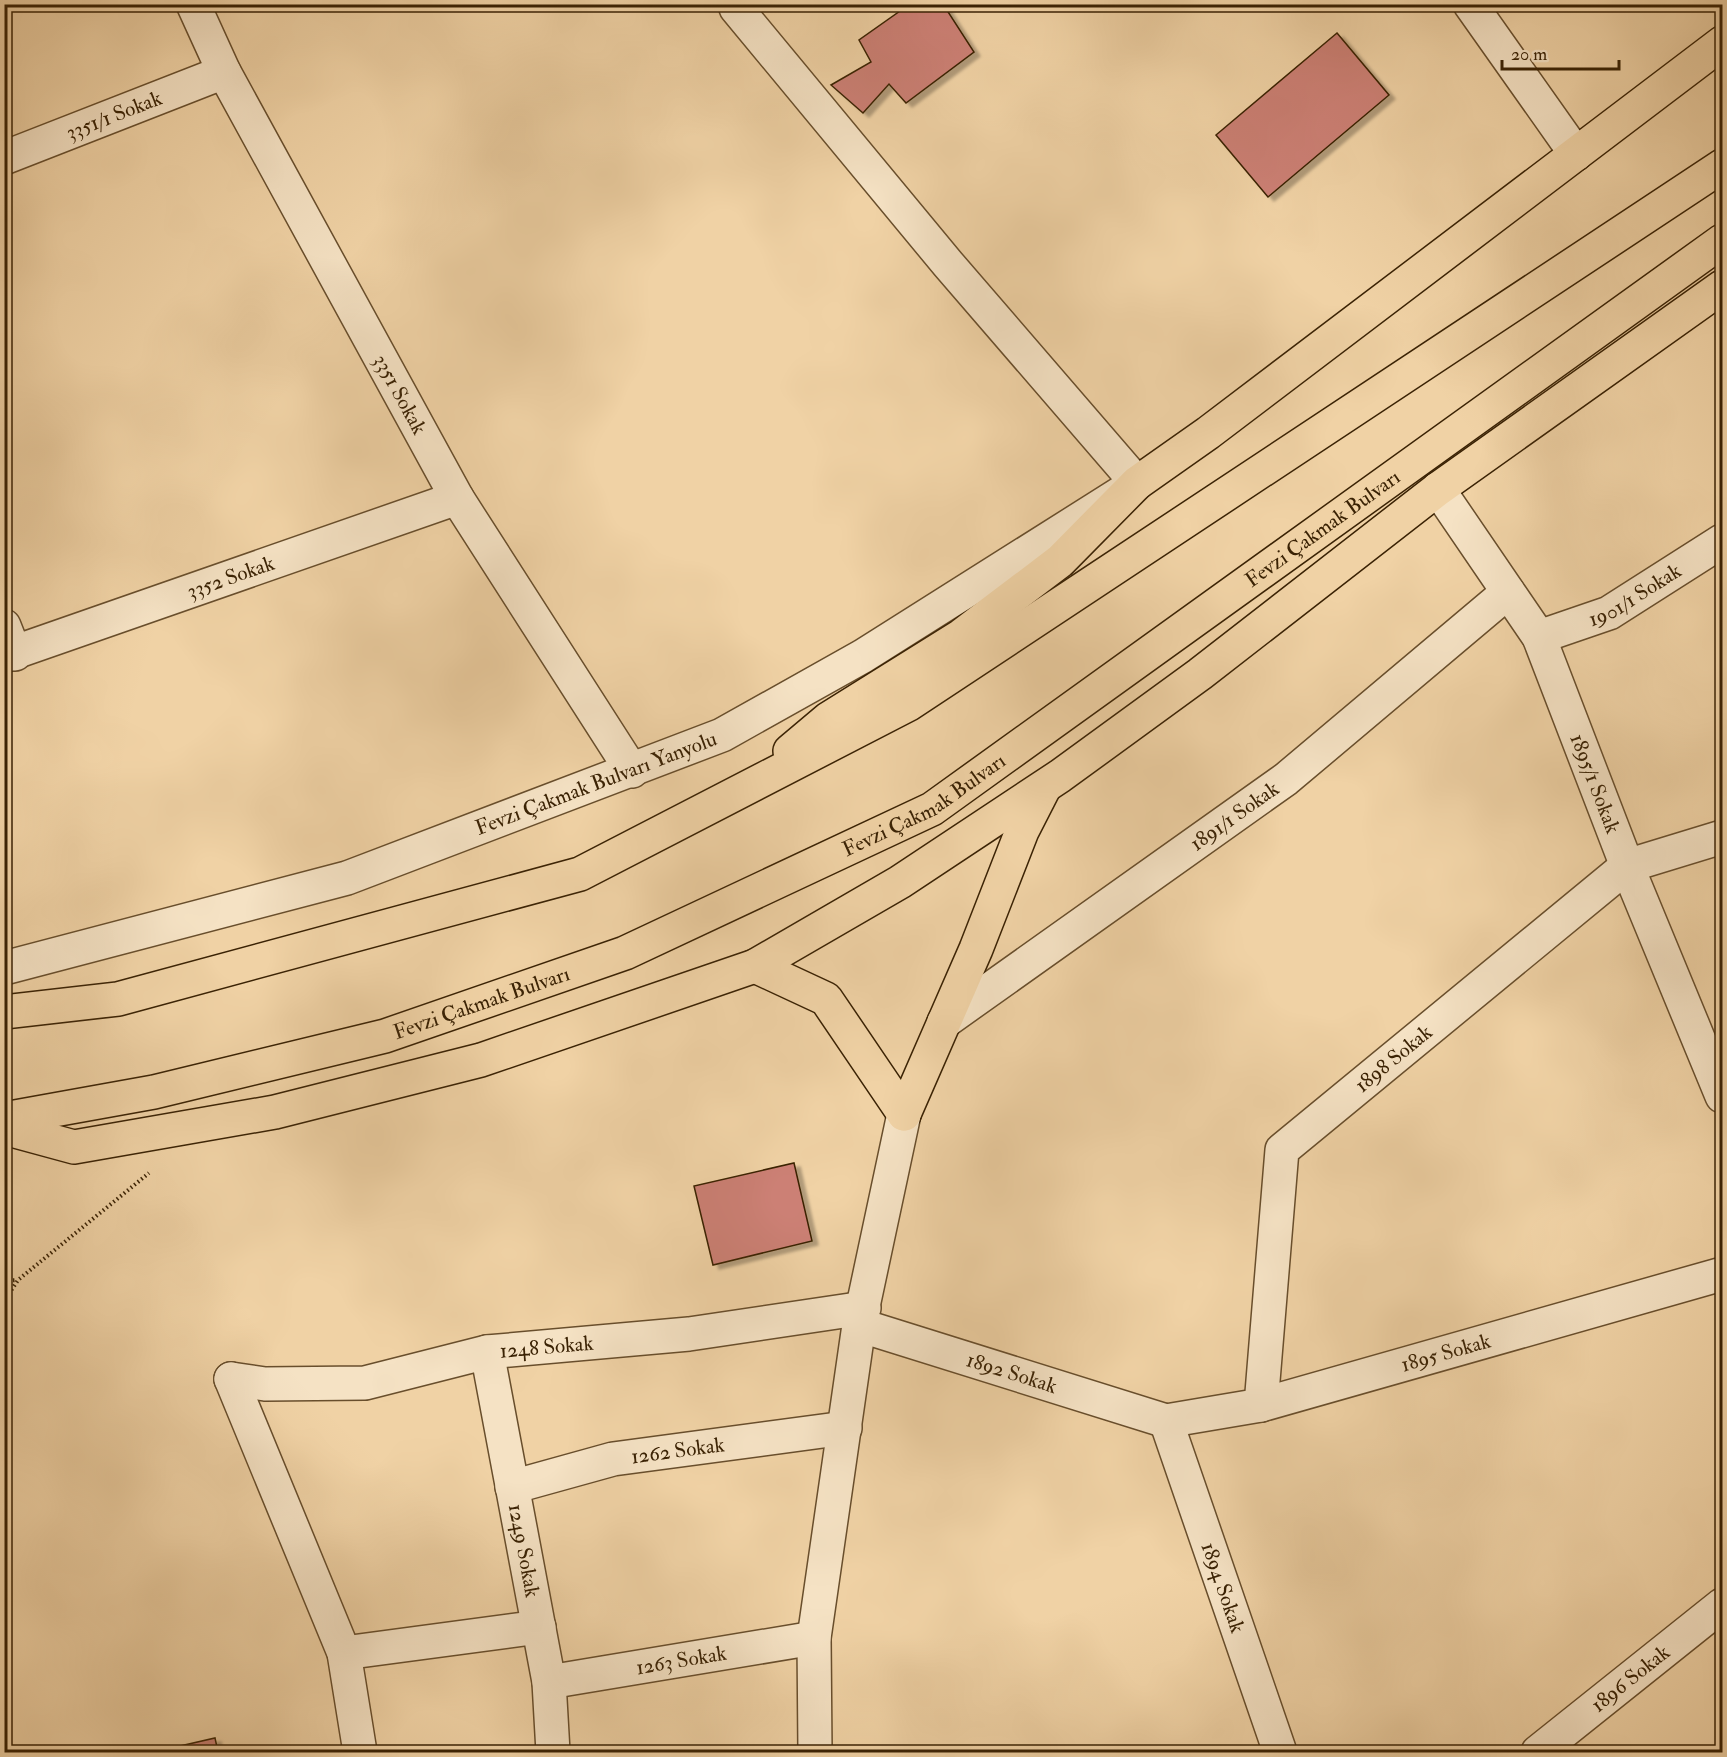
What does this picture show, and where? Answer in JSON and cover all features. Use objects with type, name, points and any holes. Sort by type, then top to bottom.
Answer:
[{"type":"main road","points":[[745,789],[828,719],[962,636],[1060,561],[1137,483],[1218,426],[1722,43]]},
{"type":"main road","points":[[4,1012],[118,999],[580,874],[909,704],[1722,166]]},
{"type":"main road","name":"Fevzi Çakmak Bulvarı","points":[[4,1119],[154,1092],[385,1036],[625,953],[932,809],[1722,241]]},
{"type":"main road","points":[[4,1154],[74,1147],[275,1112],[481,1060],[755,966],[900,882],[1046,784],[1200,674],[1438,489],[1722,290]]},
{"type":"main road","points":[[904,1114],[976,949],[1022,831],[1046,784]]},
{"type":"main road","points":[[755,966],[826,999],[904,1114]]},
{"type":"main road","points":[[4,1128],[74,1147]]},
{"type":"street","name":"3351 Sokak","points":[[193,4],[224,72],[457,498],[632,771]]},
{"type":"street","points":[[1470,4],[1576,154]]},
{"type":"street","points":[[736,8],[948,264],[1137,483]]},
{"type":"street","name":"3351/1 Sokak","points":[[4,158],[224,72]]},
{"type":"street","name":"Fevzi Çakmak Bulvarı Yanyolu","points":[[4,968],[347,878],[722,735],[863,656],[1137,483]]},
{"type":"street","name":"1895/1 Sokak","points":[[1438,489],[1539,637],[1627,866],[1721,1088]]},
{"type":"street","name":"3352 Sokak","points":[[8,646],[457,498]]},
{"type":"street","name":"1901/1 Sokak","points":[[1539,637],[1609,613],[1722,541]]},
{"type":"street","name":"1891/1 Sokak","points":[[944,1022],[1286,779],[1509,592]]},
{"type":"street","name":"1898 Sokak","points":[[1261,1405],[1282,1150],[1627,866],[1722,837]]},
{"type":"street","points":[[815,1752],[814,1638],[861,1317],[904,1114]]},
{"type":"street","name":"1895 Sokak","points":[[1166,1420],[1261,1405],[1722,1274]]},
{"type":"street","name":"1248 Sokak","points":[[344,1653],[231,1378],[265,1384],[365,1383],[488,1352],[861,1317]]},
{"type":"street","name":"1892 Sokak","points":[[861,1317],[1166,1420]]},
{"type":"street","name":"1249 Sokak","points":[[488,1352],[549,1682],[553,1752]]},
{"type":"street","name":"1894 Sokak","points":[[1166,1420],[1280,1752]]},
{"type":"street","name":"1262 Sokak","points":[[512,1487],[613,1459],[845,1428]]},
{"type":"street","name":"1896 Sokak","points":[[1539,1752],[1722,1605]]},
{"type":"street","points":[[360,1752],[344,1653],[539,1627]]},
{"type":"street","name":"1263 Sokak","points":[[549,1682],[814,1638]]},
{"type":"path","points":[[4,1301],[18,1280],[155,1168]]},
{"type":"path","points":[[4,1281],[18,1280]]},
{"type":"building","points":[[910,4],[943,4],[974,52],[906,103],[889,84],[863,113],[831,85],[871,62],[859,40]]},
{"type":"building","points":[[1337,33],[1389,95],[1268,197],[1216,135]]},
{"type":"building","points":[[794,1163],[812,1241],[713,1265],[694,1186]]},
{"type":"building","points":[[215,1738],[218,1752],[154,1752]]}]
